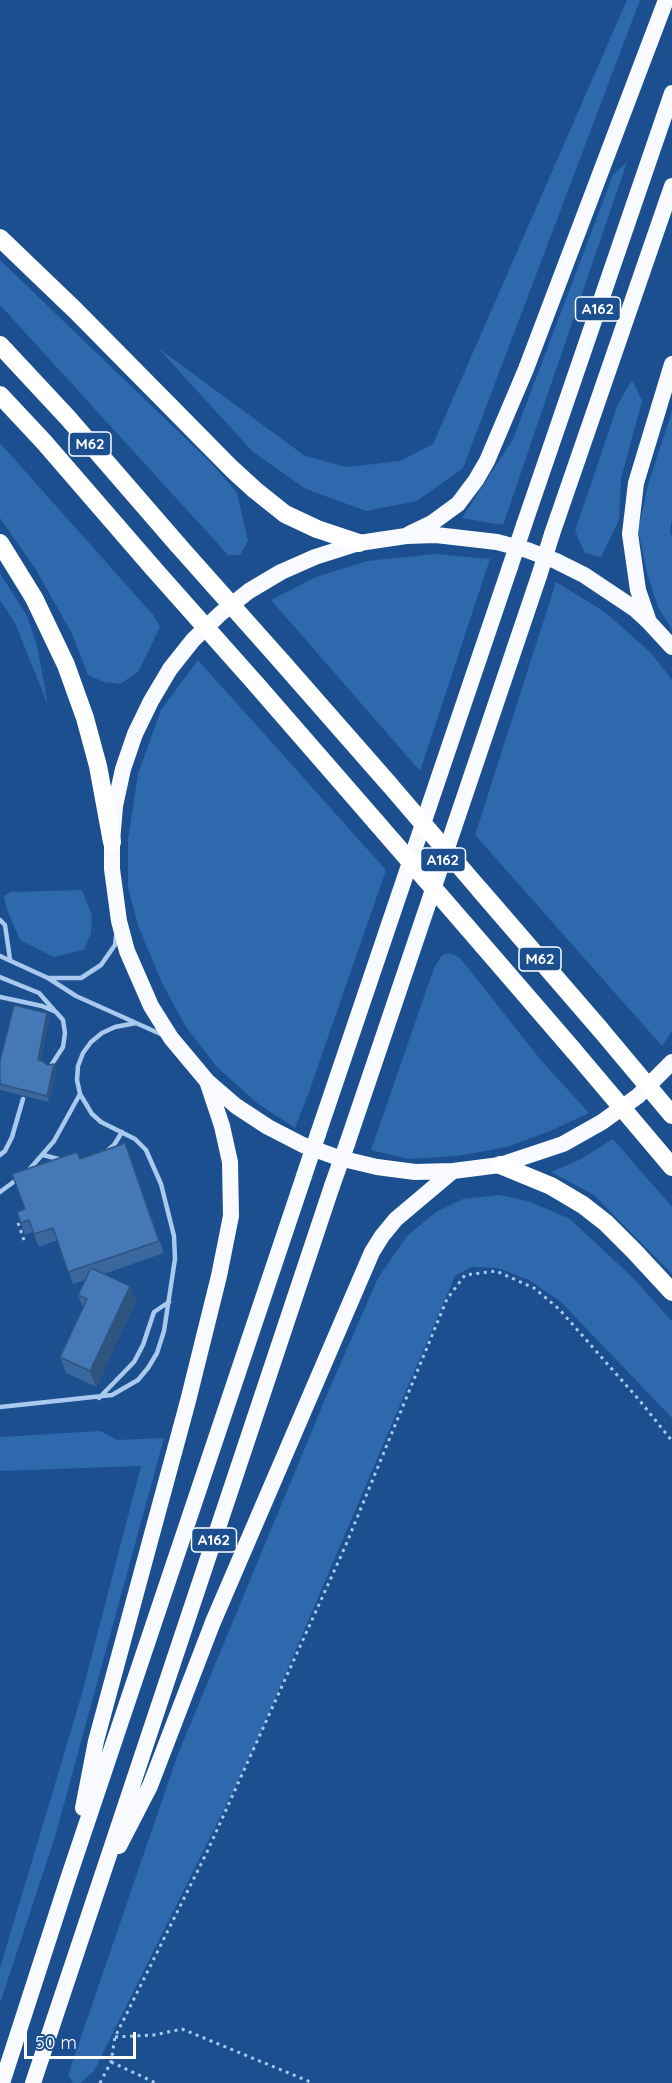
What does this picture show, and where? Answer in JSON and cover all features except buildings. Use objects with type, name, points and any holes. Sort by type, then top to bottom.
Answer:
[{"type":"highway","points":[[406,536],[432,523],[458,504],[487,461],[526,369],[666,0]]},
{"type":"highway","name":"A162","points":[[2,2083],[68,1879],[318,1134],[672,93]]},
{"type":"highway","name":"A162","points":[[33,2083],[332,1186],[672,186]]},
{"type":"highway","points":[[0,238],[255,490],[285,514],[317,530],[359,543]]},
{"type":"highway","name":"M62","points":[[0,345],[68,418],[389,784],[672,1115]]},
{"type":"highway","points":[[648,621],[638,590],[630,534],[636,483],[672,364]]},
{"type":"highway","name":"M62","points":[[0,395],[256,684],[672,1167]]},
{"type":"highway","points":[[672,647],[648,621],[610,591],[556,561],[527,550],[467,537],[406,536],[359,543],[315,557],[281,572],[249,591],[193,640],[170,669],[155,693],[135,734],[119,788],[112,843],[112,869],[119,921],[138,979],[151,1006],[171,1038],[207,1080],[236,1106],[268,1127],[303,1145],[339,1158],[376,1167],[415,1172],[453,1171],[500,1165],[542,1152],[592,1128],[638,1096],[672,1062]]},
{"type":"highway","points":[[0,543],[34,598],[66,665],[85,718],[98,766],[112,843]]},
{"type":"highway","points":[[68,1879],[96,1742],[188,1401],[219,1276],[231,1216],[230,1162],[207,1080]]},
{"type":"highway","points":[[500,1165],[551,1186],[583,1205],[627,1244],[672,1292]]},
{"type":"highway","points":[[95,1894],[150,1786],[213,1622],[372,1252],[396,1219],[453,1171]]},
{"type":"lane","points":[[0,920],[5,925],[10,959]]},
{"type":"lane","points":[[48,978],[81,978],[101,965],[115,945],[119,921]]},
{"type":"lane","points":[[0,956],[48,978],[76,996],[171,1038]]},
{"type":"lane","points":[[0,977],[39,993],[63,1020],[65,1033],[63,1047],[50,1067]]},
{"type":"lane","points":[[0,997],[42,1006],[56,1012]]},
{"type":"lane","points":[[0,1407],[112,1395],[138,1380],[148,1368],[160,1342],[175,1259],[169,1212],[154,1165],[146,1150],[135,1139],[100,1122],[92,1114],[80,1094],[77,1080],[78,1066],[91,1042],[102,1033],[115,1027],[136,1023]]},
{"type":"lane","points":[[0,1192],[43,1155],[54,1141],[80,1094]]},
{"type":"lane","points":[[0,1155],[12,1137],[23,1099]]},
{"type":"lane","points":[[99,1155],[111,1149],[122,1132]]},
{"type":"lane","points":[[43,1155],[66,1161]]},
{"type":"lane","points":[[99,1398],[134,1362],[143,1345],[154,1312],[169,1302]]},
{"type":"path","points":[[24,1217],[25,1220],[18,1222],[24,1240]]},
{"type":"path","points":[[100,2083],[111,2062],[115,2037],[207,1852],[345,1547],[447,1299],[465,1275],[496,1271],[534,1288],[559,1309],[672,1441]]},
{"type":"path","points":[[115,2037],[154,2035],[182,2029],[313,2083]]},
{"type":"path","points":[[111,2062],[156,2083]]},
{"type":"shaded area","points":[[627,0],[640,0],[463,468],[417,501],[366,511],[306,489],[253,452],[158,348],[305,456],[347,467],[400,461],[433,444]]},
{"type":"shaded area","points":[[627,162],[503,525],[462,518],[513,439],[613,175]]},
{"type":"shaded area","points":[[0,260],[212,464],[237,493],[248,541],[240,555],[228,555],[0,305]]},
{"type":"shaded area","points":[[632,380],[642,401],[621,479],[619,520],[601,557],[585,553],[575,531],[618,404]]},
{"type":"shaded area","points":[[672,411],[670,532],[672,537],[672,630],[658,607],[638,531],[648,485]]},
{"type":"shaded area","points":[[0,443],[154,616],[160,627],[138,672],[120,684],[104,682],[88,675],[72,634],[35,568],[0,518]]},
{"type":"shaded area","points":[[435,554],[490,559],[420,771],[271,600],[316,577],[367,561]]},
{"type":"shaded area","points":[[0,573],[27,616],[37,646],[48,705],[15,623],[0,600]]},
{"type":"shaded area","points":[[556,582],[605,612],[652,654],[672,680],[672,1031],[662,1046],[475,835]]},
{"type":"shaded area","points":[[198,660],[386,870],[295,1128],[257,1103],[217,1067],[186,1027],[163,985],[139,928],[128,888],[128,839],[138,774],[161,710]]},
{"type":"shaded area","points":[[82,890],[92,915],[91,933],[84,950],[54,957],[20,940],[7,910],[4,896],[11,892]]},
{"type":"shaded area","points":[[450,953],[460,958],[540,1059],[589,1113],[507,1147],[457,1156],[408,1159],[371,1150],[434,968],[442,955]]},
{"type":"shaded area","points":[[613,1139],[672,1207],[672,1274],[594,1195],[551,1172],[581,1159]]},
{"type":"shaded area","points":[[499,1195],[528,1201],[570,1219],[633,1278],[672,1321],[672,1418],[560,1301],[529,1280],[498,1268],[471,1267],[455,1276],[251,1755],[94,2071],[80,2083],[73,2083],[68,2075],[178,1754],[328,1392],[378,1278],[407,1236],[436,1212],[463,1199]]},
{"type":"shaded area","points":[[100,1431],[117,1440],[164,1438],[55,1837],[0,2003],[0,1968],[81,1697],[141,1466],[0,1471],[0,1437]]}]
